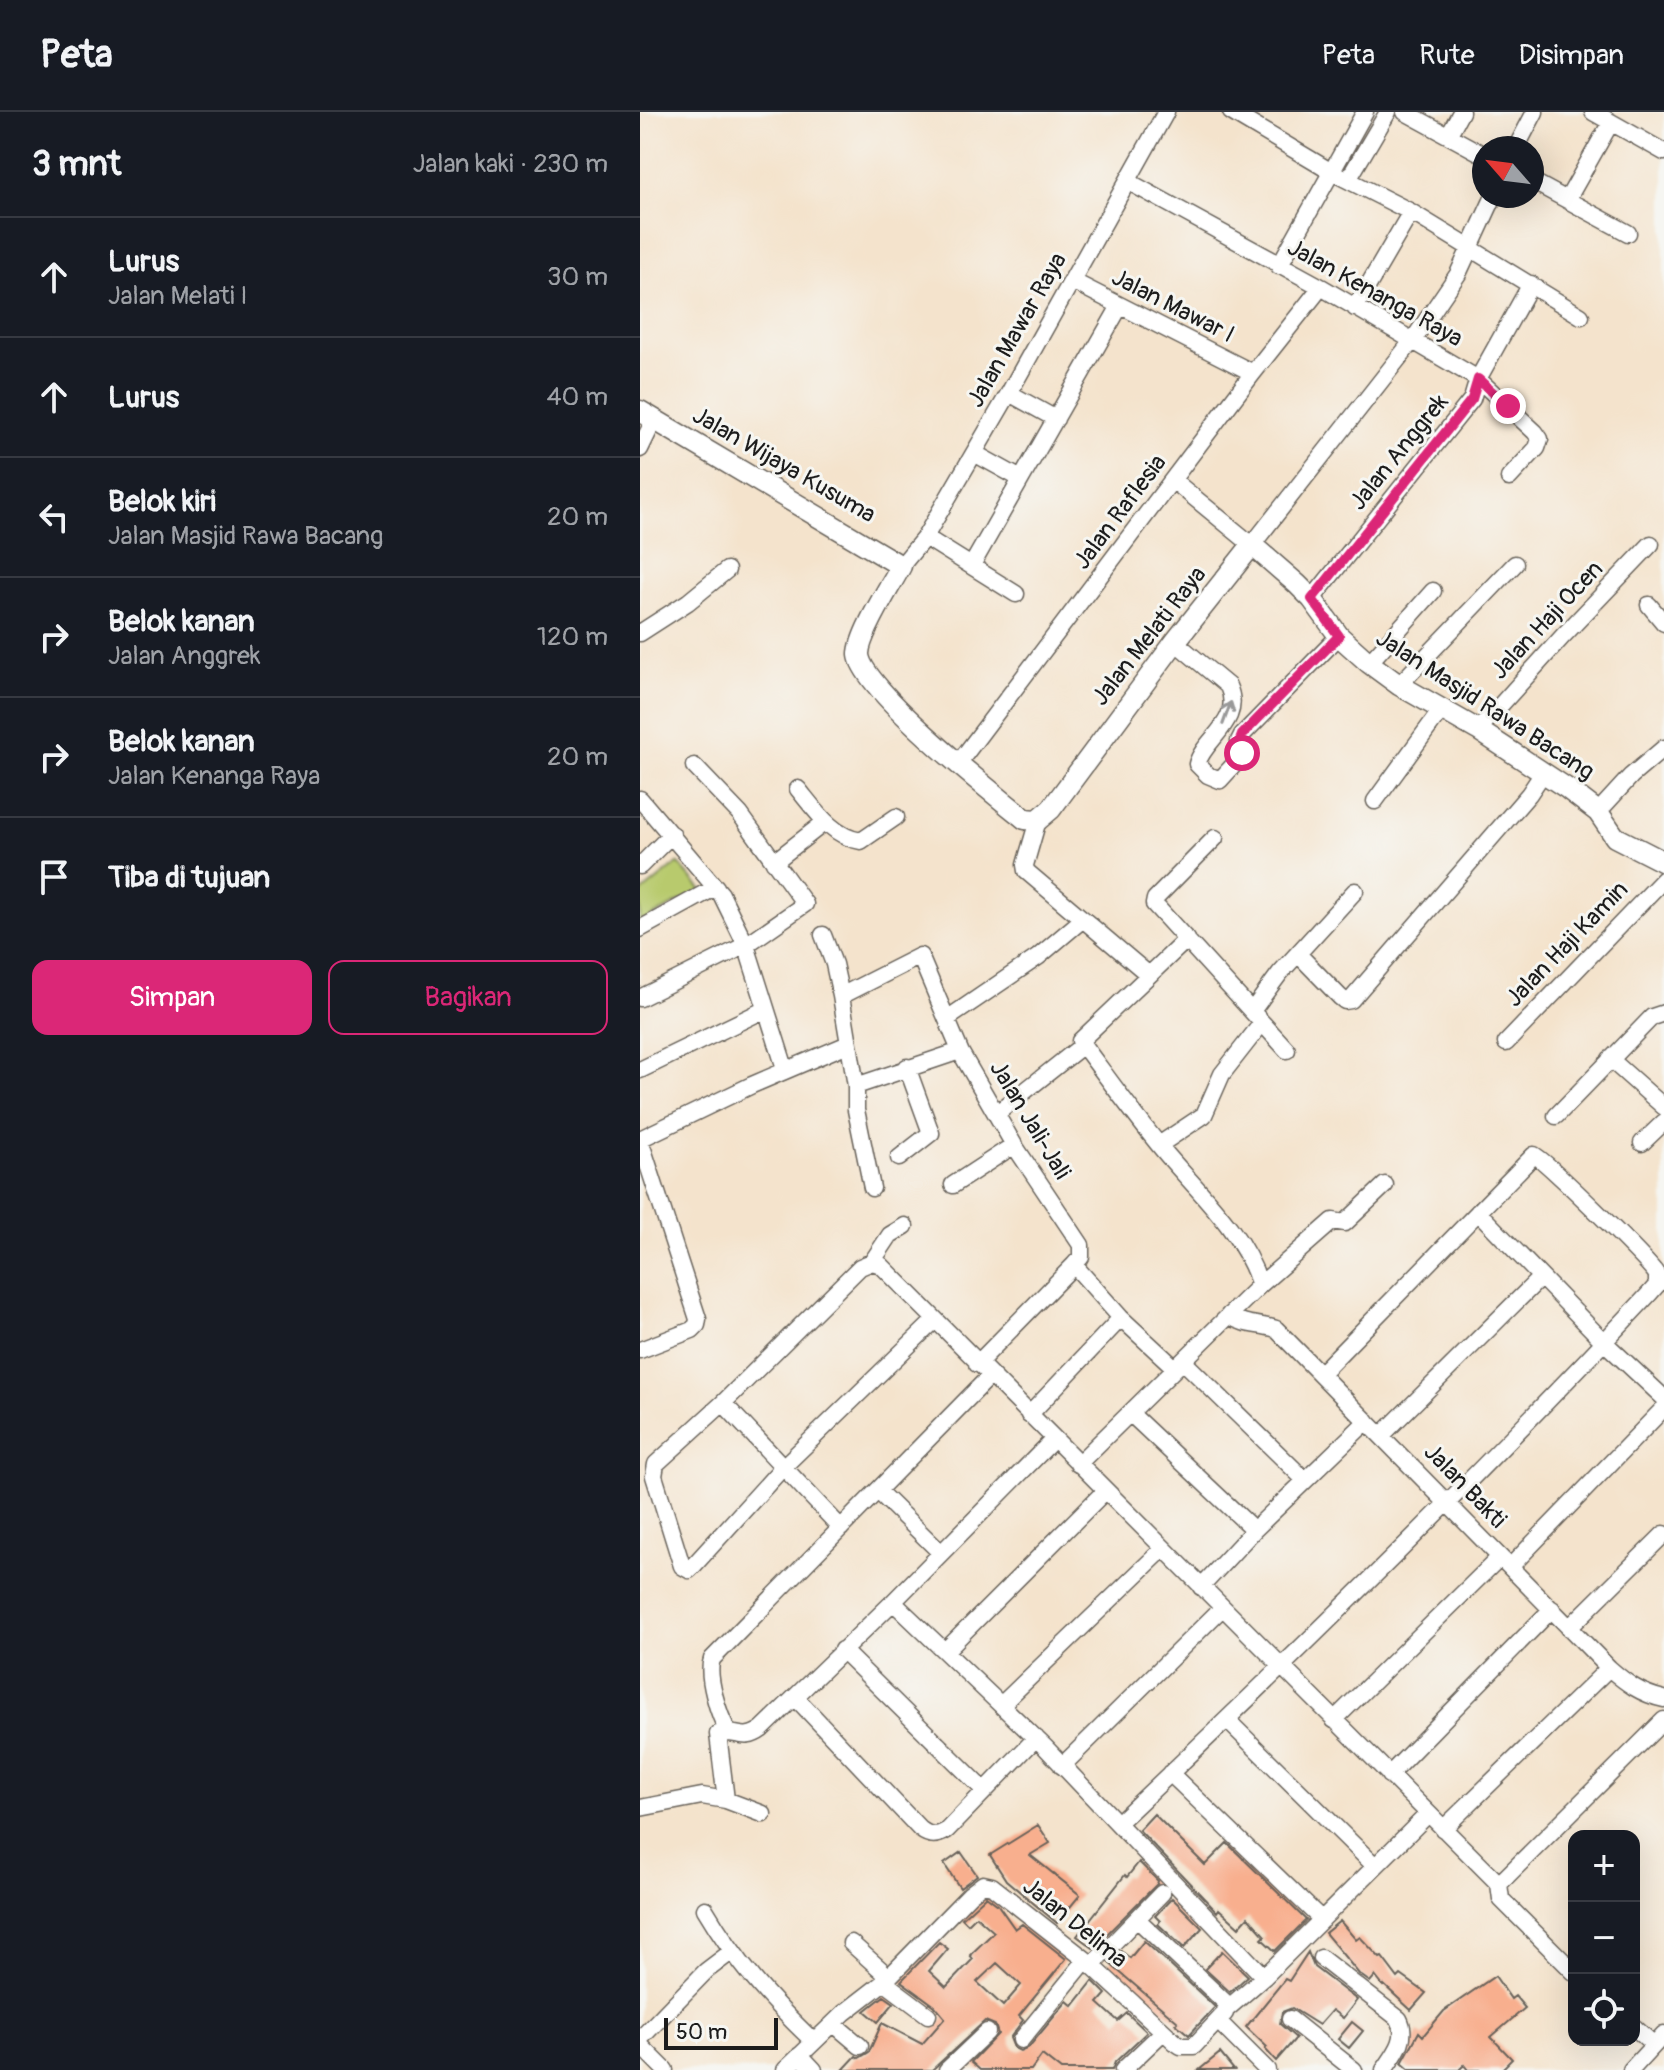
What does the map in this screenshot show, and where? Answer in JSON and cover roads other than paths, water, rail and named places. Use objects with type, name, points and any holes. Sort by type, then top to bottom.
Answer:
[{"type":"street","name":"Jalan Mawar Raya","points":[[901,566],[925,537],[1166,112]]},
{"type":"street","points":[[1231,112],[1330,171],[1411,212],[1581,316]]},
{"type":"street","points":[[1279,266],[1365,112]]},
{"type":"street","points":[[1348,180],[1388,112]]},
{"type":"street","points":[[1405,112],[1472,148]]},
{"type":"street","points":[[1449,134],[1461,112]]},
{"type":"street","points":[[1522,136],[1535,112]]},
{"type":"street","points":[[1593,112],[1664,152]]},
{"type":"street","points":[[1567,200],[1611,122]]},
{"type":"street","name":"Jalan Kenanga Raya","points":[[1129,182],[1321,287],[1478,379],[1540,439],[1537,448],[1509,478]]},
{"type":"street","points":[[1544,188],[1628,233]]},
{"type":"street","name":"Jalan Melati Raya","points":[[1038,820],[1051,809],[1175,642],[1413,340],[1471,250],[1489,208]]},
{"type":"street","points":[[1355,308],[1411,212]]},
{"type":"street","name":"Jalan Mawar I","points":[[1072,281],[1253,373]]},
{"type":"street","name":"Jalan Anggrek","points":[[1312,599],[1472,399],[1478,379],[1531,284]]},
{"type":"street","name":"Jalan Raflesia","points":[[957,765],[1321,287]]},
{"type":"street","points":[[972,565],[1120,306]]},
{"type":"street","points":[[1009,393],[1056,419]]},
{"type":"street","points":[[640,449],[647,415]]},
{"type":"street","name":"Jalan Wijaya Kusuma","points":[[647,415],[901,566]]},
{"type":"street","points":[[974,453],[1021,479]]},
{"type":"street","points":[[1174,481],[1252,545]]},
{"type":"street","points":[[925,537],[1016,594]]},
{"type":"street","name":"Jalan Haji Ocen","points":[[1478,730],[1651,544]]},
{"type":"street","name":"Jalan Masjid Rawa Bacang","points":[[1252,545],[1312,599],[1339,636],[1369,663],[1399,685],[1478,730],[1543,773],[1598,812],[1615,837],[1664,862]]},
{"type":"street","points":[[1399,685],[1515,564]]},
{"type":"street","points":[[901,566],[863,638],[859,658],[863,668],[897,707],[957,765],[1025,819],[1038,820],[1026,871],[1149,975]]},
{"type":"street","points":[[640,633],[688,602],[727,570]]},
{"type":"street","points":[[1369,663],[1433,591]]},
{"type":"street","points":[[1649,605],[1664,623]]},
{"type":"street","points":[[1175,642],[1228,686],[1232,695],[1227,719],[1197,761],[1198,767],[1220,780],[1242,753],[1239,743],[1242,735],[1339,636]]},
{"type":"street","points":[[1375,801],[1442,709]]},
{"type":"street","points":[[1598,812],[1631,776],[1664,748]]},
{"type":"street","points":[[640,998],[746,945],[805,904],[740,814],[694,766]]},
{"type":"street","points":[[1298,954],[1340,997],[1345,1001],[1351,1000],[1529,794],[1543,773]]},
{"type":"street","points":[[798,789],[825,822],[849,839],[861,841],[896,817]]},
{"type":"street","points":[[640,799],[716,887],[746,945],[783,1062]]},
{"type":"street","points":[[774,862],[825,822]]},
{"type":"street","points":[[640,866],[672,834]]},
{"type":"street","points":[[1215,838],[1155,899],[1154,904],[1287,1050]]},
{"type":"street","name":"Jalan Haji Kamin","points":[[1506,1043],[1664,879]]},
{"type":"street","points":[[640,929],[716,887]]},
{"type":"street","points":[[1159,1145],[1204,1115],[1222,1074],[1298,954],[1355,891]]},
{"type":"street","points":[[947,1019],[1038,957],[1083,919]]},
{"type":"street","points":[[823,935],[841,996],[856,1086],[856,1110],[872,1188]]},
{"type":"street","points":[[1187,939],[1080,1041],[1159,1145],[1221,1215],[1244,1250],[1260,1285]]},
{"type":"street","points":[[841,996],[920,956],[961,1053]]},
{"type":"street","points":[[640,1070],[766,1009]]},
{"type":"street","points":[[1556,1116],[1652,1017],[1664,1013]]},
{"type":"street","points":[[640,1350],[692,1330],[698,1319],[640,1139],[752,1085],[848,1044]]},
{"type":"street","points":[[996,1114],[1083,1045]]},
{"type":"street","name":"Jalan Jali-Jali","points":[[856,1086],[907,1067],[961,1053],[1014,1145],[1081,1245],[1081,1257],[1074,1265]]},
{"type":"street","points":[[1610,1059],[1664,1107]]},
{"type":"street","points":[[899,1158],[931,1133],[907,1067]]},
{"type":"street","points":[[1642,1143],[1664,1122]]},
{"type":"street","points":[[953,1185],[1014,1145]]},
{"type":"street","points":[[1118,1823],[1282,1668],[1604,1342],[1657,1285],[1654,1269],[1538,1156],[1529,1157],[1321,1373]]},
{"type":"street","points":[[1078,1464],[1260,1285],[1333,1221],[1345,1223],[1385,1185]]},
{"type":"street","points":[[1478,1212],[1604,1342],[1664,1398]]},
{"type":"street","points":[[905,1226],[890,1235],[872,1262],[860,1267],[723,1403],[656,1464],[647,1478],[682,1566],[689,1570],[783,1467],[935,1320]]},
{"type":"street","points":[[872,1262],[881,1265],[1499,1884],[1501,1899],[1568,1966]]},
{"type":"street","points":[[977,1364],[1074,1265],[1121,1318],[1179,1364],[1305,1480]]},
{"type":"street","points":[[1382,1435],[1541,1277]]},
{"type":"street","name":"Jalan Bakti","points":[[1229,1315],[1247,1325],[1276,1329],[1609,1668],[1628,1685],[1648,1696],[1664,1699]]},
{"type":"street","points":[[1029,1415],[1121,1318]]},
{"type":"street","points":[[990,1376],[712,1659],[709,1668],[722,1721],[728,1731],[742,1737],[752,1736],[893,1602],[1053,1440]]},
{"type":"street","points":[[723,1403],[841,1528]]},
{"type":"street","points":[[1334,1720],[1505,1562],[1664,1408]]},
{"type":"street","points":[[1130,1413],[1254,1530]]},
{"type":"street","points":[[1201,1587],[1254,1530],[1367,1421]]},
{"type":"street","points":[[945,1651],[1105,1491]]},
{"type":"street","points":[[879,1492],[940,1552]]},
{"type":"street","points":[[1569,1628],[1664,1534]]},
{"type":"street","points":[[1001,1705],[1163,1549]]},
{"type":"street","points":[[893,1602],[1036,1738],[1264,1977]]},
{"type":"street","points":[[1062,1766],[1222,1608]]},
{"type":"street","points":[[1389,1775],[1552,1609]]},
{"type":"street","points":[[842,1650],[984,1790]]},
{"type":"street","points":[[1443,1829],[1609,1668]]},
{"type":"street","points":[[795,1697],[926,1834],[935,1836],[947,1830],[1036,1738]]},
{"type":"street","points":[[1227,1720],[1375,1866]]},
{"type":"street","points":[[1499,1884],[1664,1720]]},
{"type":"street","points":[[726,1800],[717,1738],[718,1734],[728,1731]]},
{"type":"street","points":[[1170,1773],[1322,1920]]},
{"type":"street","points":[[640,1808],[702,1796],[726,1800],[763,1814]]},
{"type":"street","points":[[1223,2015],[1428,1814]]},
{"type":"street","name":"Jalan Delima","points":[[785,2070],[813,2041],[887,1980],[983,1884],[992,1886],[1089,1962],[1181,2046],[1194,2046],[1223,2015]]},
{"type":"street","points":[[1021,2040],[1089,1962],[1138,1920],[1162,1893]]},
{"type":"street","points":[[705,1909],[731,1952],[770,2000],[813,2041]]},
{"type":"street","points":[[1138,1920],[1223,1999],[1223,2015],[1267,2070]]},
{"type":"street","points":[[851,1943],[887,1980],[928,2015]]},
{"type":"street","points":[[665,2070],[640,2042],[706,1971],[731,1952]]},
{"type":"street","points":[[1321,1958],[1399,2019],[1402,2041],[1384,2070]]},
{"type":"street","points":[[1290,2019],[1354,2070]]},
{"type":"street","points":[[834,2024],[860,2046]]},
{"type":"street","points":[[1631,2070],[1659,2039],[1640,2030]]},
{"type":"street","points":[[947,2070],[987,2032]]},
{"type":"street","points":[[1123,2070],[1163,2032]]},
{"type":"street","points":[[800,2055],[814,2070]]}]
